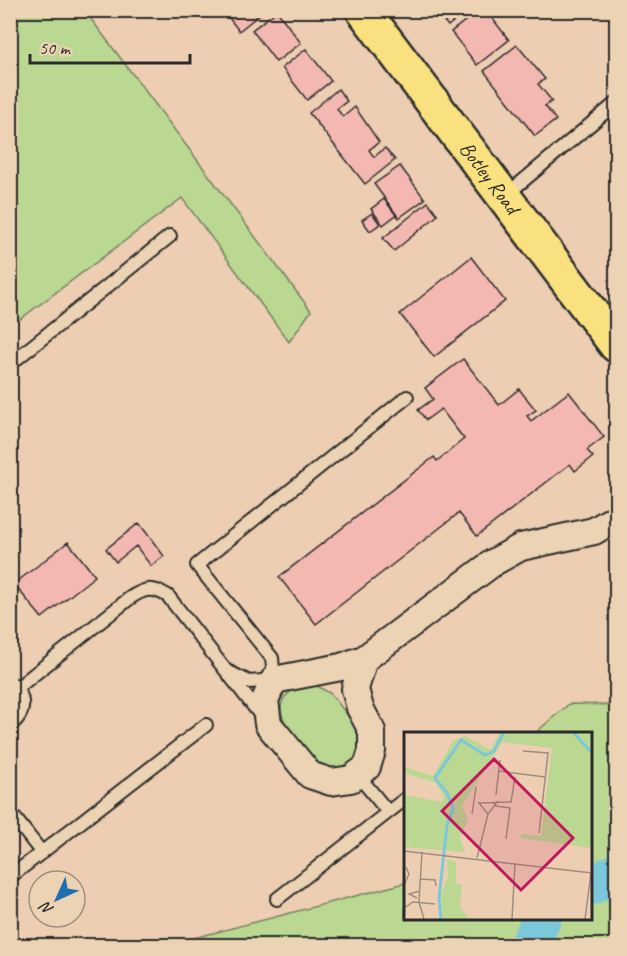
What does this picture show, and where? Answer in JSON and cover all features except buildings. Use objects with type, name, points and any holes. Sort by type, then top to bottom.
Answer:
[{"type":"main road","name":"Botley Road","points":[[363,10],[459,135],[502,198],[616,345]]},
{"type":"street","points":[[364,659],[356,689],[360,708],[372,731],[372,751],[367,767],[351,779],[331,782],[310,775],[268,724],[265,700],[274,680],[340,667],[364,659],[494,562],[521,547],[594,531],[616,518]]},
{"type":"lane","points":[[502,198],[616,103]]},
{"type":"lane","points":[[10,364],[170,236]]},
{"type":"lane","points":[[229,672],[249,682],[274,680],[272,658],[197,565],[407,397]]},
{"type":"lane","points":[[10,725],[22,711],[21,694],[14,685],[130,597],[143,589],[155,588],[168,596],[268,724]]},
{"type":"lane","points":[[10,877],[206,725]]},
{"type":"lane","points":[[357,774],[388,812]]},
{"type":"lane","points":[[277,899],[404,800]]},
{"type":"lane","points":[[10,812],[42,853]]},
{"type":"green space","points":[[11,10],[85,11],[311,311],[289,342],[182,198],[11,326]]},
{"type":"green space","points":[[314,684],[331,694],[362,736],[362,753],[345,771],[321,769],[291,733],[284,720],[281,709],[284,698],[294,690]]},
{"type":"green space","points":[[569,704],[616,705],[616,945],[167,945],[404,883],[404,920],[591,920],[591,732],[536,732]]},
{"type":"waterway","points":[[591,886],[616,873]]},
{"type":"waterway","points":[[529,946],[541,920]]}]
